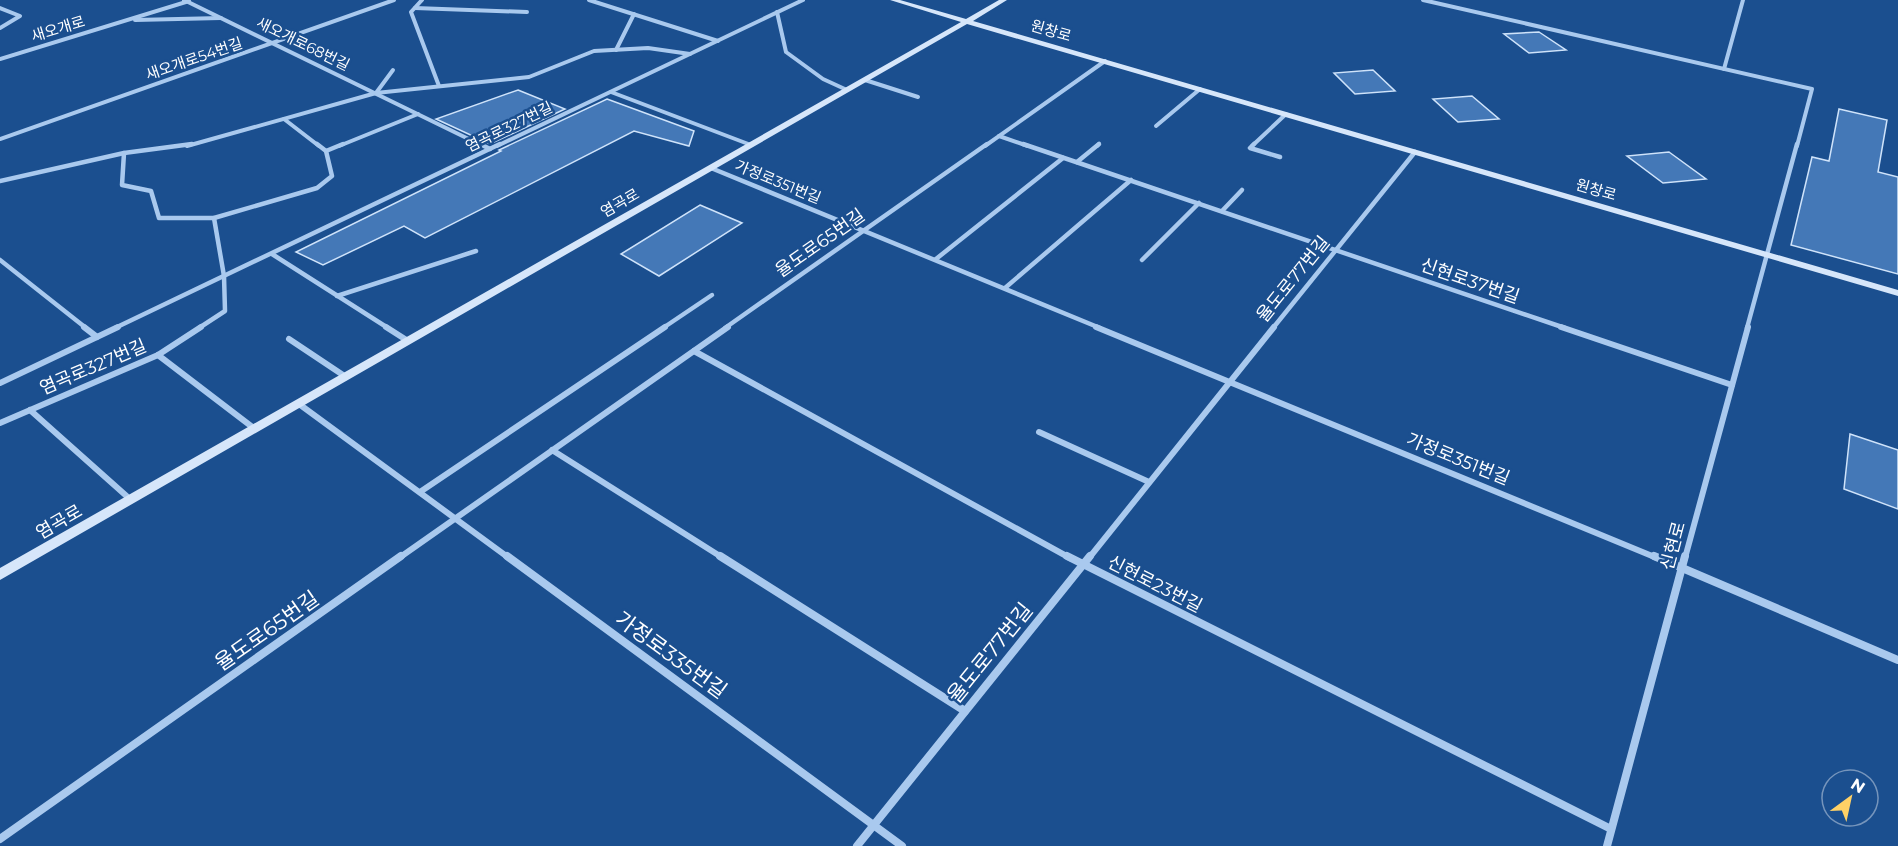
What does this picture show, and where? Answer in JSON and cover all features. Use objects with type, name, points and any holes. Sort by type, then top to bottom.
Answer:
[{"type":"main road","name":"원창로","points":[[893,0],[1898,293]]},
{"type":"main road","name":"염곡로","points":[[1,573],[1004,0]]},
{"type":"street","name":"새오개로68번길","points":[[188,0],[490,149]]},
{"type":"street","name":"새오개로","points":[[0,59],[188,0]]},
{"type":"street","name":"새오개로54번길","points":[[0,140],[394,0]]},
{"type":"street","points":[[422,0],[411,12],[418,34],[435,66],[440,86]]},
{"type":"street","points":[[589,0],[718,40]]},
{"type":"street","name":"염곡로327번길","points":[[0,383],[803,0]]},
{"type":"street","points":[[1423,0],[1724,69],[1743,0]]},
{"type":"street","points":[[0,8],[20,16],[0,28]]},
{"type":"street","points":[[415,8],[527,12]]},
{"type":"street","points":[[777,12],[786,52],[823,80],[847,90]]},
{"type":"street","points":[[616,50],[634,14]]},
{"type":"street","points":[[125,20],[221,18]]},
{"type":"street","points":[[0,181],[124,153],[186,146],[376,93],[529,77],[594,51],[648,48],[690,54]]},
{"type":"street","name":"율도로65번길","points":[[0,838],[1105,61]]},
{"type":"street","name":"신현로","points":[[1607,846],[1812,89],[1724,69]]},
{"type":"street","points":[[376,93],[393,70]]},
{"type":"street","points":[[865,80],[918,97]]},
{"type":"street","points":[[1156,126],[1200,89]]},
{"type":"street","points":[[611,92],[752,145]]},
{"type":"street","points":[[326,151],[418,114]]},
{"type":"street","points":[[1280,157],[1250,148],[1286,114]]},
{"type":"street","points":[[124,153],[122,185],[151,191],[159,218],[214,218],[318,188],[332,176],[326,151],[284,119]]},
{"type":"street","name":"신현로37번길","points":[[999,136],[1732,385]]},
{"type":"street","points":[[1077,162],[1099,144]]},
{"type":"street","name":"율도로77번길","points":[[857,846],[1415,152]]},
{"type":"street","points":[[936,259],[1063,158]]},
{"type":"street","name":"가정로351번길","points":[[711,168],[1682,567],[1898,660]]},
{"type":"street","points":[[1005,288],[1131,180]]},
{"type":"street","points":[[1222,212],[1242,190]]},
{"type":"street","points":[[1142,260],[1199,204]]},
{"type":"street","points":[[214,218],[224,276]]},
{"type":"street","points":[[337,296],[476,251]]},
{"type":"street","points":[[272,254],[408,341]]},
{"type":"street","points":[[0,260],[97,337]]},
{"type":"street","name":"염곡로327번길","points":[[0,423],[158,355],[225,311],[224,276]]},
{"type":"street","points":[[420,492],[712,295]]},
{"type":"street","points":[[290,339],[346,377]]},
{"type":"street","name":"신현로23번길","points":[[694,351],[1083,565],[1611,830]]},
{"type":"street","points":[[158,355],[255,429]]},
{"type":"street","name":"가정로335번길","points":[[299,404],[902,846]]},
{"type":"street","points":[[30,410],[131,500]]},
{"type":"street","points":[[1039,432],[1149,482]]},
{"type":"street","points":[[552,450],[965,711]]},
{"type":"building","points":[[1539,32],[1566,50],[1529,53],[1504,34]]},
{"type":"building","points":[[1373,70],[1395,91],[1355,94],[1334,73]]},
{"type":"building","points":[[518,90],[565,109],[490,144],[436,119]]},
{"type":"building","points":[[1472,96],[1499,119],[1458,122],[1433,99]]},
{"type":"building","points":[[607,99],[694,131],[689,146],[634,131],[425,238],[404,226],[323,265],[296,252],[501,151],[499,150]]},
{"type":"building","points":[[1839,109],[1887,120],[1878,172],[1898,177],[1898,274],[1791,245],[1812,157],[1829,161]]},
{"type":"building","points":[[1669,152],[1706,179],[1663,183],[1627,156]]},
{"type":"building","points":[[700,205],[742,223],[659,276],[621,254]]},
{"type":"building","points":[[1850,434],[1898,450],[1898,509],[1844,489]]}]
